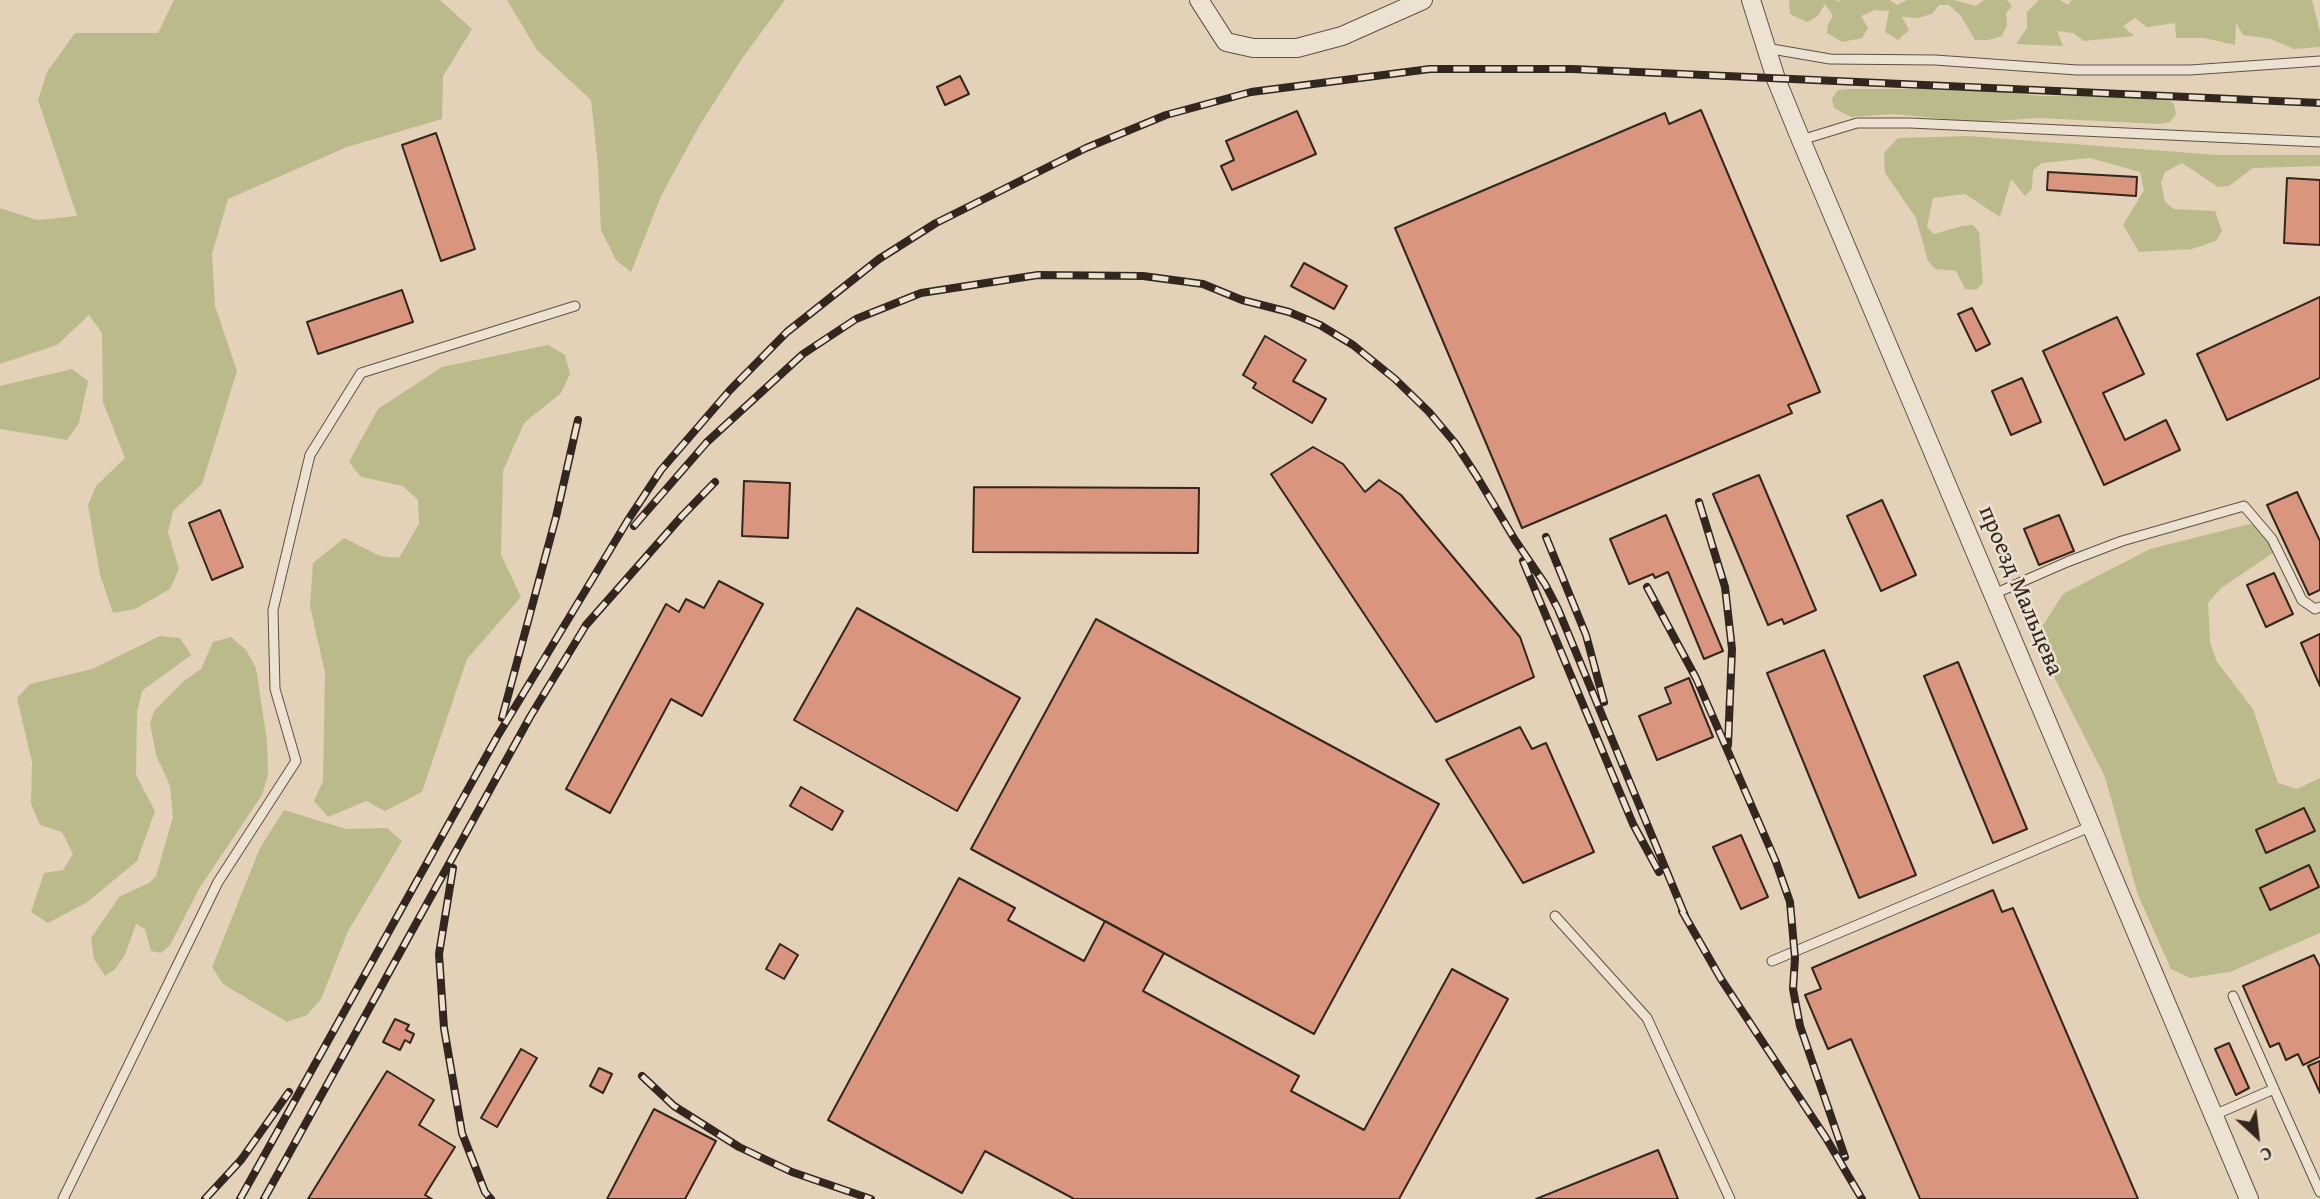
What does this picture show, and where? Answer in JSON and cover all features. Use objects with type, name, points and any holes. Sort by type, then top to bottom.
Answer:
[{"type":"street","points":[[1199,0],[1226,42],[1253,48],[1297,48],[1342,36],[1423,0]]},
{"type":"street","name":"проезд Мальцева","points":[[1751,0],[1765,48],[1801,140],[2249,1199]]},
{"type":"lane","points":[[1765,48],[1830,59],[1934,60],[2077,70],[2190,70],[2320,61]]},
{"type":"lane","points":[[1801,140],[1857,123],[1910,122],[2320,142]]},
{"type":"lane","points":[[63,1199],[218,882],[296,761],[275,689],[273,610],[310,455],[361,373],[575,306]]},
{"type":"lane","points":[[1994,594],[2122,541],[2244,506],[2272,539],[2302,600],[2315,610],[2320,607]]},
{"type":"lane","points":[[1772,961],[2092,826]]},
{"type":"lane","points":[[1555,916],[1647,1018],[1730,1199]]},
{"type":"lane","points":[[2233,996],[2320,1192]]},
{"type":"lane","points":[[2214,1115],[2274,1089]]},
{"type":"green space","points":[[174,0],[440,0],[472,29],[443,76],[442,119],[347,147],[228,199],[212,254],[215,306],[237,371],[202,484],[173,511],[168,532],[179,569],[170,589],[135,609],[113,613],[100,575],[88,505],[96,486],[125,458],[103,402],[102,333],[89,315],[57,345],[0,364],[0,208],[37,220],[77,216],[38,100],[47,72],[75,33],[158,33]]},
{"type":"green space","points":[[507,0],[785,0],[741,60],[698,128],[661,196],[631,272],[616,260],[601,230],[591,100],[537,50]]},
{"type":"green space","points":[[1789,0],[1890,0],[1897,5],[1907,0],[1954,0],[1976,6],[1984,0],[2007,0],[2012,6],[2006,13],[2007,25],[2002,36],[1988,40],[1975,40],[1961,16],[1949,5],[1939,5],[1932,14],[1917,18],[1902,17],[1909,30],[1898,40],[1885,32],[1889,11],[1875,10],[1861,16],[1868,28],[1862,38],[1842,42],[1827,33],[1833,16],[1825,4],[1818,16],[1807,22],[1790,14]]},
{"type":"green space","points":[[2039,0],[2060,0],[2068,5],[2072,0],[2312,0],[2320,32],[2320,47],[2294,49],[2271,39],[2243,35],[2236,23],[2235,45],[2204,38],[2176,38],[2175,23],[2147,27],[2135,18],[2123,26],[2134,36],[2084,41],[2073,33],[2057,31],[2063,46],[2016,44],[2027,28],[2027,12]]},
{"type":"green space","points":[[1971,89],[2042,96],[2165,98],[2174,104],[2176,114],[2170,122],[2160,124],[2040,118],[1978,122],[1892,114],[1851,117],[1834,108],[1832,98],[1838,90]]},
{"type":"green space","points":[[1968,136],[2218,155],[2320,155],[2320,166],[2253,168],[2229,186],[2218,187],[2182,163],[2165,172],[2161,182],[2165,202],[2174,209],[2215,211],[2222,231],[2216,241],[2192,249],[2139,252],[2123,225],[2144,190],[2140,172],[2090,158],[2042,163],[2033,170],[2032,189],[2025,196],[2011,179],[2000,217],[1965,194],[1933,198],[1927,227],[1934,234],[1973,225],[1979,232],[1983,283],[1976,290],[1965,289],[1956,271],[1935,269],[1928,261],[1916,218],[1885,173],[1884,153],[1898,138]]},
{"type":"green space","points":[[548,345],[565,355],[570,374],[561,393],[524,423],[503,471],[501,555],[521,597],[467,659],[422,792],[385,811],[366,801],[328,817],[314,801],[323,781],[325,673],[310,606],[313,563],[344,538],[380,556],[399,558],[419,524],[418,500],[403,486],[361,477],[349,462],[378,409],[442,367]]},
{"type":"green space","points":[[72,369],[88,381],[79,423],[67,440],[0,429],[0,386]]},
{"type":"green space","points":[[2250,524],[2269,533],[2273,553],[2221,588],[2208,603],[2210,642],[2217,662],[2253,709],[2278,783],[2297,789],[2320,778],[2320,933],[2230,972],[2190,978],[2171,969],[2138,895],[2105,777],[2049,667],[2042,627],[2063,594],[2150,549]]},
{"type":"green space","points":[[160,636],[180,638],[191,655],[142,691],[137,712],[136,775],[155,811],[137,861],[86,903],[48,923],[31,912],[44,873],[63,870],[73,854],[62,832],[40,825],[31,804],[32,762],[17,698],[30,684],[92,669]]},
{"type":"green space","points":[[231,637],[246,650],[256,668],[267,741],[268,775],[262,795],[200,887],[170,945],[161,953],[151,951],[145,929],[136,924],[125,955],[115,969],[105,976],[94,959],[91,938],[119,897],[149,883],[156,876],[173,817],[170,786],[156,755],[150,723],[154,711],[184,681],[201,669],[213,642]]},
{"type":"green space","points":[[284,810],[346,829],[387,828],[402,841],[348,931],[321,999],[307,1015],[287,1022],[223,984],[212,967],[260,848]]},
{"type":"building","points":[[960,76],[969,94],[945,105],[937,87]]},
{"type":"building","points":[[1701,110],[1820,392],[1788,405],[1792,413],[1522,528],[1395,228],[1665,113],[1669,124]]},
{"type":"building","points":[[1297,111],[1316,154],[1232,190],[1221,166],[1234,160],[1226,141]]},
{"type":"building","points":[[436,133],[475,249],[441,261],[402,145]]},
{"type":"building","points":[[2048,172],[2137,177],[2136,196],[2047,190]]},
{"type":"building","points":[[2287,178],[2320,180],[2320,245],[2284,243]]},
{"type":"building","points":[[1304,263],[1347,286],[1334,309],[1291,286]]},
{"type":"building","points":[[402,290],[413,322],[318,354],[307,322]]},
{"type":"building","points":[[2320,297],[2320,378],[2227,420],[2197,354]]},
{"type":"building","points":[[1972,308],[1990,344],[1976,351],[1958,314]]},
{"type":"building","points":[[2117,317],[2144,374],[2103,393],[2125,440],[2166,420],[2180,450],[2104,485],[2043,351]]},
{"type":"building","points":[[1265,336],[1306,360],[1293,381],[1326,399],[1312,423],[1253,388],[1256,383],[1243,375]]},
{"type":"building","points":[[2022,378],[2041,422],[2011,435],[1992,391]]},
{"type":"building","points":[[1313,447],[1343,464],[1365,492],[1379,480],[1401,495],[1520,637],[1534,677],[1436,722],[1271,474]]},
{"type":"building","points":[[1759,475],[1816,610],[1784,624],[1782,619],[1768,625],[1713,494]]},
{"type":"building","points":[[744,481],[790,483],[788,538],[742,536]]},
{"type":"building","points":[[974,487],[1199,488],[1198,553],[973,552]]},
{"type":"building","points":[[2297,492],[2320,541],[2320,590],[2309,595],[2267,505]]},
{"type":"building","points":[[1882,500],[1916,575],[1881,591],[1847,516]]},
{"type":"building","points":[[220,510],[243,567],[212,580],[189,523]]},
{"type":"building","points":[[1666,515],[1723,651],[1704,659],[1668,572],[1655,578],[1653,574],[1629,584],[1610,539]]},
{"type":"building","points":[[2059,515],[2074,551],[2039,565],[2024,529]]},
{"type":"building","points":[[2274,573],[2293,614],[2266,627],[2247,585]]},
{"type":"building","points":[[719,581],[763,604],[702,716],[671,699],[610,813],[566,789],[666,604],[679,612],[686,599],[704,608]]},
{"type":"building","points":[[857,608],[1020,698],[957,811],[794,720]]},
{"type":"building","points":[[1096,619],[1439,804],[1314,1034],[971,849]]},
{"type":"building","points":[[2320,634],[2320,686],[2301,643]]},
{"type":"building","points":[[1824,650],[1916,875],[1859,898],[1767,673]]},
{"type":"building","points":[[1958,662],[2027,829],[1993,843],[1924,676]]},
{"type":"building","points":[[1689,678],[1713,737],[1657,760],[1639,716],[1671,703],[1665,688]]},
{"type":"building","points":[[1520,727],[1532,749],[1546,743],[1594,852],[1523,883],[1446,760]]},
{"type":"building","points":[[801,787],[843,811],[832,830],[790,806]]},
{"type":"building","points":[[2304,808],[2315,831],[2266,853],[2256,830]]},
{"type":"building","points":[[1741,835],[1768,897],[1741,909],[1713,847]]},
{"type":"building","points":[[2309,865],[2319,887],[2270,910],[2260,888]]},
{"type":"building","points":[[959,878],[1015,908],[1008,920],[1084,961],[1105,921],[1164,953],[1143,991],[1299,1076],[1291,1091],[1364,1130],[1452,969],[1508,999],[1399,1199],[1074,1199],[985,1151],[962,1193],[828,1120]]},
{"type":"building","points":[[1993,890],[2002,912],[2013,908],[2138,1199],[1920,1199],[1851,1039],[1828,1049],[1805,995],[1821,989],[1812,968]]},
{"type":"building","points":[[780,944],[798,955],[784,979],[766,969]]},
{"type":"building","points":[[2314,955],[2320,967],[2320,1057],[2303,1065],[2298,1054],[2286,1060],[2279,1043],[2270,1047],[2243,986]]},
{"type":"building","points":[[395,1019],[409,1025],[406,1030],[414,1034],[410,1043],[405,1040],[400,1050],[383,1042]]},
{"type":"building","points":[[2229,1043],[2249,1088],[2236,1095],[2215,1049]]},
{"type":"building","points":[[521,1049],[537,1058],[497,1127],[481,1118]]},
{"type":"building","points":[[2320,1061],[2320,1093],[2308,1066]]},
{"type":"building","points":[[599,1068],[612,1074],[603,1093],[590,1086]]},
{"type":"building","points":[[387,1071],[434,1100],[419,1125],[455,1147],[425,1195],[432,1199],[308,1199]]},
{"type":"building","points":[[654,1109],[716,1141],[685,1199],[607,1199]]},
{"type":"building","points":[[1658,1150],[1678,1199],[1536,1199]]},
{"type":"railway","points":[[240,1199],[497,737],[661,470],[730,390],[787,332],[879,259],[936,223],[1086,148],[1166,115],[1251,92],[1430,69],[1572,69],[2320,103]]},
{"type":"railway","points":[[634,526],[707,442],[803,354],[856,319],[921,293],[1038,275],[1143,276],[1203,284],[1242,300],[1289,312],[1320,325],[1353,345],[1395,379],[1429,412],[1455,443],[1476,475],[1558,609],[1686,918]]},
{"type":"railway","points":[[502,718],[556,517],[578,420]]},
{"type":"railway","points":[[264,1199],[530,717],[586,625],[715,482]]},
{"type":"railway","points":[[1699,502],[1725,587],[1732,649],[1728,745]]},
{"type":"railway","points":[[1546,537],[1586,635],[1604,702]]},
{"type":"railway","points":[[1523,561],[1633,824],[1659,872]]},
{"type":"railway","points":[[1647,587],[1696,678],[1776,862],[1790,902],[1795,958],[1793,989],[1800,1026],[1845,1157]]},
{"type":"railway","points":[[453,868],[439,954],[444,1028],[462,1133],[485,1192],[491,1199]]},
{"type":"railway","points":[[1682,911],[1721,979],[1826,1138],[1862,1199]]},
{"type":"railway","points":[[642,1076],[674,1106],[739,1147],[792,1172],[871,1199]]},
{"type":"railway","points":[[205,1199],[241,1160],[289,1092]]}]
